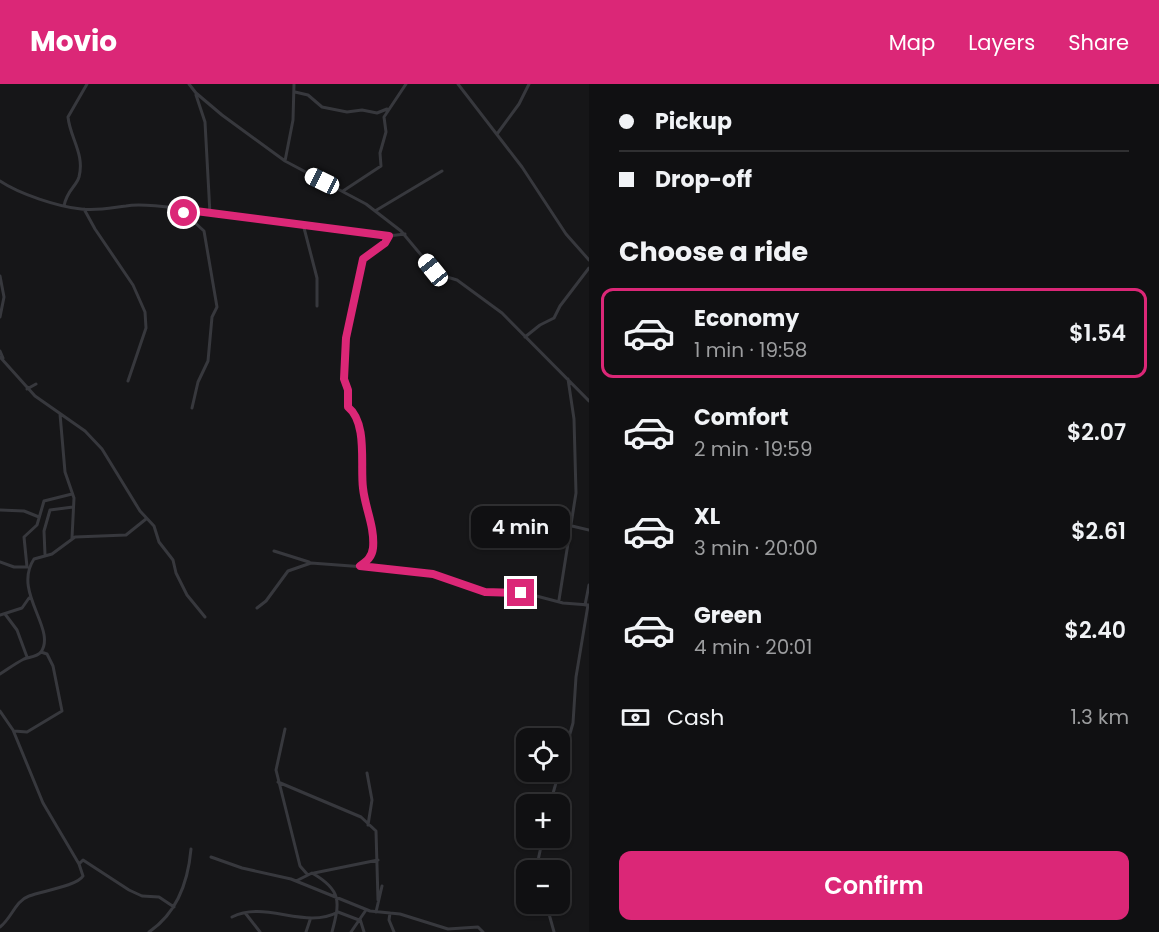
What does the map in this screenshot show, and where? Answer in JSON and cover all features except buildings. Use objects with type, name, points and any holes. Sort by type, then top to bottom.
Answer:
[{"type":"street","points":[[64,206],[69,189],[78,179],[80,167],[78,149],[68,117],[87,84]]},
{"type":"street","points":[[189,84],[196,93],[285,161],[343,191],[375,211],[405,234],[436,274],[457,280],[502,313],[589,400]]},
{"type":"street","points":[[285,161],[295,92],[294,84]]},
{"type":"street","points":[[343,191],[381,165],[381,147],[386,132],[384,117],[406,84]]},
{"type":"street","points":[[458,84],[566,234],[589,260]]},
{"type":"street","points":[[496,134],[519,104],[529,84]]},
{"type":"street","points":[[295,92],[308,96],[322,107],[347,112],[362,110],[377,113],[389,108]]},
{"type":"street","points":[[196,93],[206,122],[210,214]]},
{"type":"street","points":[[375,211],[441,171]]},
{"type":"street","points":[[0,182],[64,206],[84,209],[98,208],[105,211],[126,205],[180,209],[389,236],[405,234]]},
{"type":"street","points":[[84,209],[134,285],[145,312],[146,328],[128,381]]},
{"type":"street","points":[[180,209],[204,231],[217,307],[212,317],[208,362],[198,382],[192,408]]},
{"type":"street","points":[[303,224],[317,278],[317,306]]},
{"type":"street","points":[[360,566],[372,555],[374,538],[362,485],[359,432],[353,412],[348,407],[348,390],[344,379],[346,338],[363,259],[385,243],[389,236]]},
{"type":"street","points":[[525,337],[540,325],[554,318],[560,306],[589,268]]},
{"type":"street","points":[[0,276],[4,297],[0,317]]},
{"type":"street","points":[[0,351],[5,362]]},
{"type":"street","points":[[0,357],[27,388],[84,431],[102,449],[147,519],[152,523],[159,542],[173,560],[184,591],[206,617]]},
{"type":"street","points":[[559,600],[572,526],[576,487],[574,419],[568,380]]},
{"type":"street","points":[[27,388],[36,384]]},
{"type":"street","points":[[60,414],[64,470],[72,494],[72,538]]},
{"type":"street","points":[[41,652],[43,641],[41,624],[38,612],[29,598],[24,537],[36,526],[45,500],[72,494]]},
{"type":"street","points":[[45,555],[44,531],[50,510],[73,506]]},
{"type":"street","points":[[0,510],[24,511],[39,517]]},
{"type":"street","points":[[28,567],[36,557],[52,554],[72,538],[87,535],[126,535],[147,519]]},
{"type":"street","points":[[572,526],[589,530]]},
{"type":"street","points":[[274,551],[311,563]]},
{"type":"street","points":[[0,562],[14,567],[28,567]]},
{"type":"street","points":[[257,608],[266,601],[288,572],[299,565],[311,563],[433,574],[485,592],[525,593],[587,605]]},
{"type":"street","points":[[553,794],[573,723],[576,677],[589,585]]},
{"type":"street","points":[[3,614],[22,608],[29,598]]},
{"type":"street","points":[[0,609],[17,630],[27,658]]},
{"type":"street","points":[[0,674],[41,652],[47,654],[53,666],[62,711],[27,732],[18,734],[0,713]]},
{"type":"street","points":[[285,729],[275,765],[300,866],[307,874]]},
{"type":"street","points":[[0,927],[11,917],[21,900],[47,889],[80,881],[83,876],[79,864],[33,783],[14,730]]},
{"type":"street","points":[[367,773],[372,801],[368,825]]},
{"type":"street","points":[[278,782],[360,817],[377,832],[376,888],[378,900]]},
{"type":"street","points":[[149,932],[166,919],[174,907],[188,872],[191,849]]},
{"type":"street","points":[[211,857],[242,868],[296,881],[366,910],[390,913],[448,929],[478,927],[483,932]]},
{"type":"street","points":[[79,864],[85,860],[129,890],[142,896],[159,897],[174,907]]},
{"type":"street","points":[[296,881],[307,874],[378,860]]},
{"type":"street","points":[[314,873],[334,890],[338,898],[338,912],[332,932]]},
{"type":"street","points":[[376,912],[382,886]]},
{"type":"street","points":[[351,932],[366,910]]},
{"type":"street","points":[[232,917],[245,913],[272,913],[323,920],[338,912],[359,920],[364,932]]},
{"type":"street","points":[[245,913],[260,932]]},
{"type":"street","points":[[390,913],[389,920],[394,932]]},
{"type":"street","points":[[549,914],[554,932]]},
{"type":"street","points":[[306,932],[310,919]]},
{"type":"route","points":[[184,213],[180,209],[288,221],[338,231],[389,236],[385,243],[363,259],[360,266],[359,282],[346,338],[344,379],[349,394],[348,407],[353,411],[359,432],[363,494],[374,538],[372,555],[360,566],[433,574],[485,592],[521,593]]}]
